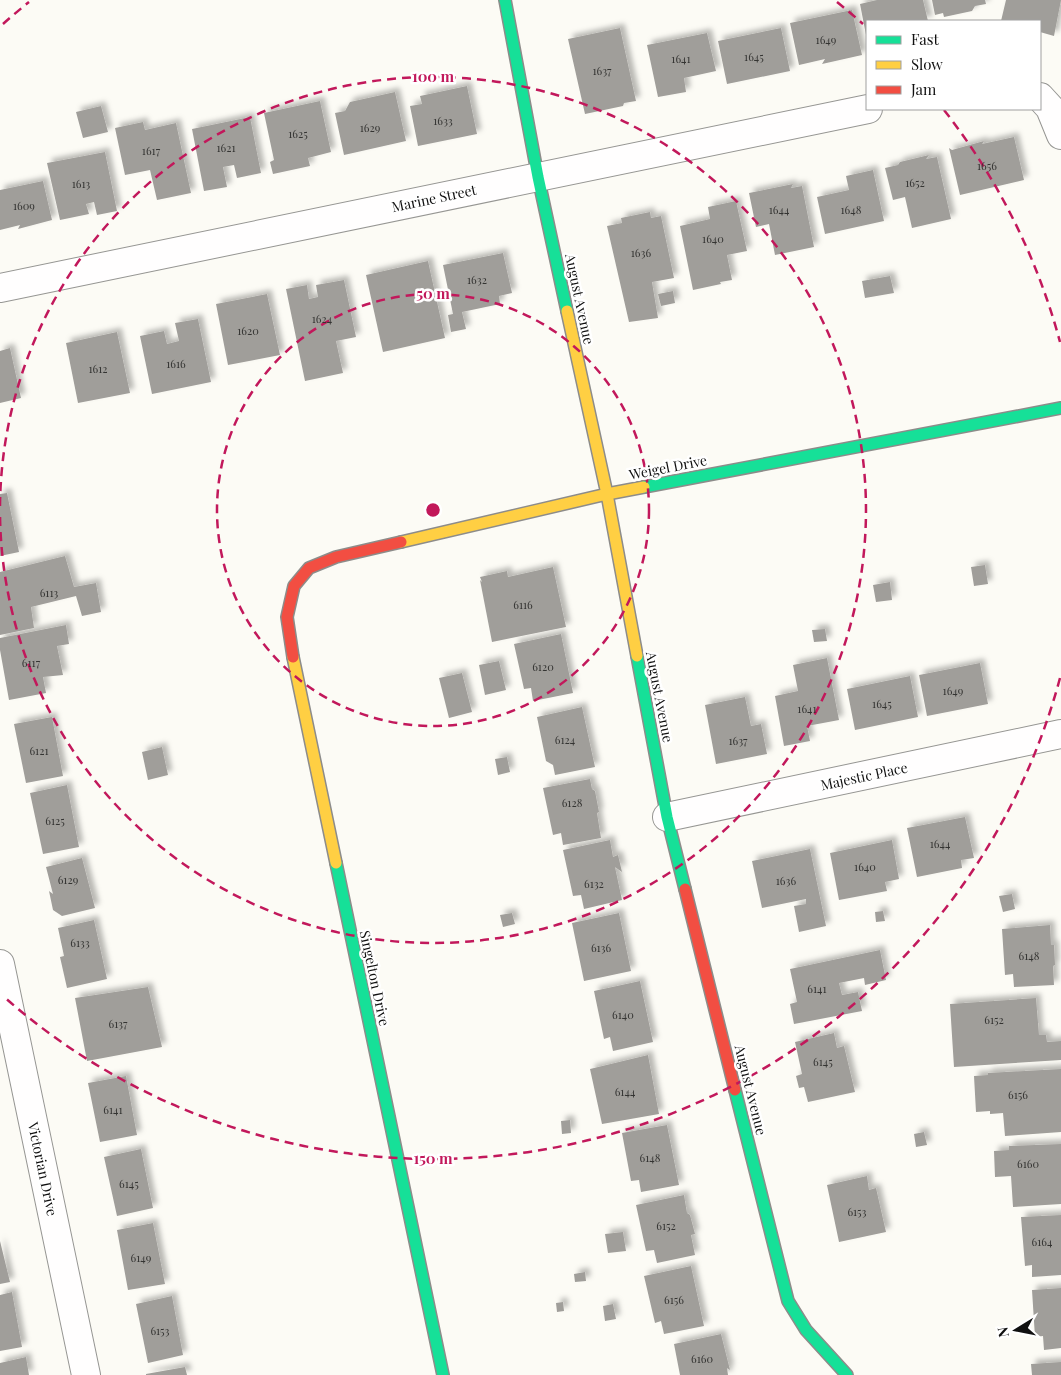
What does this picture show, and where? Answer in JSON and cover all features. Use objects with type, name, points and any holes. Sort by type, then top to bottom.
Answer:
[{"type":"street","name":"August Avenue","points":[[505,0],[538,177],[608,494],[667,817],[788,1301],[806,1330],[847,1375]]},
{"type":"street","points":[[1041,98],[1050,108],[1061,134]]},
{"type":"street","name":"Marine Street","points":[[0,288],[866,109]]},
{"type":"street","name":"Weigel Drive","points":[[294,586],[309,568],[336,557],[608,494],[1061,408]]},
{"type":"street","name":"Singelton Drive","points":[[294,586],[287,617],[289,640],[443,1375]]},
{"type":"street","name":"Majestic Place","points":[[667,817],[1061,734]]},
{"type":"street","name":"Victorian Drive","points":[[0,964],[86,1375]]},
{"type":"building","points":[[877,0],[923,0],[928,20],[866,20],[866,35],[860,4]]},
{"type":"building","points":[[932,0],[985,0],[986,4],[975,6],[972,11],[944,17],[943,13],[935,15]]},
{"type":"building","points":[[1006,0],[1061,0],[1054,36],[1041,32],[1041,20],[1001,20]]},
{"type":"building","points":[[852,10],[862,55],[822,64],[825,59],[799,65],[790,23]]},
{"type":"building","points":[[620,28],[636,101],[624,103],[623,106],[585,114],[568,39]]},
{"type":"building","points":[[781,28],[790,71],[727,84],[718,41]]},
{"type":"building","points":[[707,33],[716,71],[684,78],[686,92],[658,97],[647,45]]},
{"type":"building","points":[[467,86],[477,134],[418,146],[410,106],[422,104],[420,96]]},
{"type":"building","points":[[395,92],[406,141],[344,155],[335,113],[345,111],[350,102]]},
{"type":"building","points":[[320,101],[331,152],[308,158],[310,166],[273,174],[270,162],[274,160],[264,113]]},
{"type":"building","points":[[101,106],[108,132],[83,138],[76,112]]},
{"type":"building","points":[[250,117],[261,173],[237,178],[234,165],[223,167],[227,187],[204,191],[192,129]]},
{"type":"building","points":[[143,122],[145,130],[176,123],[191,193],[157,200],[150,170],[125,175],[115,128]]},
{"type":"building","points":[[1014,137],[1024,180],[960,195],[949,148],[952,150],[984,141],[982,144]]},
{"type":"building","points":[[105,152],[117,211],[97,215],[94,202],[86,204],[89,214],[60,220],[47,163]]},
{"type":"building","points":[[929,155],[926,159],[937,157],[951,219],[912,228],[905,197],[893,200],[885,168],[898,165],[900,162]]},
{"type":"building","points":[[873,170],[884,221],[825,234],[817,197],[849,190],[846,176]]},
{"type":"building","points":[[43,181],[52,220],[18,229],[20,225],[0,230],[0,190]]},
{"type":"building","points":[[793,184],[791,188],[802,186],[814,247],[775,255],[769,224],[756,227],[749,193]]},
{"type":"building","points":[[736,201],[747,251],[727,255],[732,280],[693,290],[680,226],[710,219],[708,207]]},
{"type":"building","points":[[650,212],[651,218],[661,216],[674,278],[652,282],[658,318],[629,322],[607,226],[622,223],[621,218]]},
{"type":"building","points":[[503,253],[512,293],[499,296],[500,304],[462,312],[466,329],[451,332],[448,315],[453,314],[443,265]]},
{"type":"building","points":[[428,261],[445,338],[383,352],[366,275]]},
{"type":"building","points":[[890,276],[894,293],[865,298],[862,281]]},
{"type":"building","points":[[344,280],[356,337],[336,341],[343,373],[305,381],[286,289],[307,285],[309,299],[318,297],[316,285]]},
{"type":"building","points":[[673,291],[675,303],[661,306],[658,294]]},
{"type":"building","points":[[267,294],[280,355],[228,365],[216,304]]},
{"type":"building","points":[[198,319],[211,382],[152,394],[140,336],[164,331],[167,344],[179,341],[175,323]]},
{"type":"building","points":[[117,332],[130,393],[78,403],[66,343]]},
{"type":"building","points":[[10,348],[21,398],[0,403],[0,351]]},
{"type":"building","points":[[7,493],[19,552],[0,556],[0,494]]},
{"type":"building","points":[[65,556],[74,587],[96,583],[101,612],[82,616],[76,596],[31,607],[34,628],[0,635],[0,572]]},
{"type":"building","points":[[985,565],[988,584],[974,586],[971,567]]},
{"type":"building","points":[[553,567],[566,627],[492,642],[480,577],[507,571],[508,577]]},
{"type":"building","points":[[890,582],[892,600],[876,602],[873,585]]},
{"type":"building","points":[[66,625],[69,644],[57,646],[63,675],[43,677],[46,693],[9,700],[0,650],[0,638]]},
{"type":"building","points":[[825,629],[827,641],[814,642],[812,630]]},
{"type":"building","points":[[561,634],[573,693],[533,701],[531,688],[524,689],[514,644]]},
{"type":"building","points":[[827,658],[839,720],[807,726],[810,741],[784,746],[775,696],[798,691],[793,665]]},
{"type":"building","points":[[499,661],[506,690],[485,695],[479,665]]},
{"type":"building","points":[[980,663],[988,704],[927,716],[919,675]]},
{"type":"building","points":[[462,673],[472,712],[449,718],[439,678]]},
{"type":"building","points":[[910,676],[918,717],[855,730],[847,689]]},
{"type":"building","points":[[745,697],[751,726],[761,724],[767,754],[716,764],[705,705]]},
{"type":"building","points":[[582,707],[595,767],[555,775],[553,765],[546,761],[537,717]]},
{"type":"building","points":[[52,717],[63,776],[26,783],[14,724]]},
{"type":"building","points":[[162,747],[168,775],[148,780],[142,752]]},
{"type":"building","points":[[507,757],[510,772],[498,775],[495,759]]},
{"type":"building","points":[[590,779],[592,789],[595,791],[599,812],[597,813],[601,838],[563,845],[561,833],[553,835],[543,788]]},
{"type":"building","points":[[67,785],[79,847],[43,854],[30,793]]},
{"type":"building","points":[[965,817],[974,858],[961,860],[962,868],[917,877],[907,828]]},
{"type":"building","points":[[610,840],[613,857],[618,855],[622,872],[615,867],[622,900],[584,909],[581,895],[573,896],[563,850]]},
{"type":"building","points":[[892,840],[899,879],[885,882],[887,891],[839,900],[830,853]]},
{"type":"building","points":[[810,849],[826,926],[799,932],[794,906],[806,904],[806,899],[762,908],[752,861]]},
{"type":"building","points":[[82,858],[95,908],[62,916],[53,910],[49,891],[53,894],[46,867]]},
{"type":"building","points":[[1012,894],[1015,909],[1003,912],[999,896]]},
{"type":"building","points":[[883,911],[885,921],[876,922],[875,912]]},
{"type":"building","points":[[512,913],[515,924],[503,927],[500,915]]},
{"type":"building","points":[[619,913],[631,971],[584,981],[572,923]]},
{"type":"building","points":[[94,920],[107,979],[67,988],[60,957],[64,956],[58,928]]},
{"type":"building","points":[[1050,925],[1051,945],[1054,945],[1054,985],[1014,987],[1013,974],[1005,975],[1002,929]]},
{"type":"building","points":[[880,950],[886,980],[865,985],[864,978],[839,983],[842,995],[858,992],[862,1011],[794,1024],[790,1004],[797,1002],[790,969]]},
{"type":"building","points":[[640,981],[653,1042],[613,1051],[610,1037],[604,1039],[594,991]]},
{"type":"building","points":[[148,987],[162,1047],[87,1061],[75,998]]},
{"type":"building","points":[[1036,998],[1039,1035],[1046,1035],[1047,1042],[1061,1041],[1061,1060],[954,1067],[950,1004]]},
{"type":"building","points":[[834,1033],[837,1048],[844,1046],[855,1092],[808,1102],[804,1087],[799,1088],[796,1076],[802,1074],[795,1042]]},
{"type":"building","points":[[648,1055],[659,1114],[602,1124],[590,1069]]},
{"type":"building","points":[[1061,1069],[1061,1132],[1005,1136],[1003,1113],[990,1114],[990,1111],[976,1112],[974,1076],[988,1075],[988,1073]]},
{"type":"building","points":[[126,1076],[137,1135],[100,1142],[88,1083]]},
{"type":"building","points":[[570,1120],[571,1133],[562,1134],[561,1121]]},
{"type":"building","points":[[667,1125],[679,1185],[641,1192],[639,1180],[631,1181],[622,1133]]},
{"type":"building","points":[[924,1132],[927,1145],[916,1147],[914,1134]]},
{"type":"building","points":[[1061,1144],[1061,1204],[1013,1207],[1011,1176],[995,1177],[994,1151],[1009,1150],[1009,1146]]},
{"type":"building","points":[[141,1149],[153,1208],[117,1216],[104,1157]]},
{"type":"building","points":[[867,1176],[869,1190],[876,1188],[886,1232],[839,1242],[827,1185]]},
{"type":"building","points":[[684,1195],[687,1213],[690,1215],[695,1234],[691,1235],[695,1255],[657,1263],[654,1250],[646,1251],[636,1205]]},
{"type":"building","points":[[1061,1215],[1061,1275],[1032,1277],[1032,1265],[1025,1266],[1021,1217]]},
{"type":"building","points":[[153,1223],[165,1284],[128,1290],[117,1230]]},
{"type":"building","points":[[623,1232],[626,1251],[608,1253],[605,1234]]},
{"type":"building","points":[[0,1241],[10,1282],[0,1284]]},
{"type":"building","points":[[691,1266],[704,1326],[664,1334],[661,1321],[655,1323],[644,1276]]},
{"type":"building","points":[[585,1272],[586,1281],[575,1282],[574,1274]]},
{"type":"building","points":[[1061,1288],[1061,1348],[1044,1350],[1043,1336],[1035,1337],[1032,1290]]},
{"type":"building","points":[[12,1292],[22,1347],[0,1351],[0,1295]]},
{"type":"building","points":[[172,1296],[183,1355],[148,1363],[136,1304]]},
{"type":"building","points":[[563,1302],[564,1311],[557,1312],[556,1303]]},
{"type":"building","points":[[613,1304],[616,1319],[605,1321],[603,1306]]},
{"type":"building","points":[[721,1334],[730,1370],[727,1368],[728,1375],[680,1375],[674,1344]]},
{"type":"building","points":[[26,1357],[29,1375],[0,1375],[0,1363]]},
{"type":"building","points":[[1061,1362],[1061,1375],[1032,1375],[1031,1364]]},
{"type":"building","points":[[185,1367],[187,1375],[146,1375],[146,1374]]},
{"type":"traffic: fast","points":[[505,0],[538,177],[567,311]]},
{"type":"traffic: fast","points":[[644,487],[1061,408]]},
{"type":"traffic: fast","points":[[637,656],[667,817],[685,889]]},
{"type":"traffic: fast","points":[[336,863],[443,1375]]},
{"type":"traffic: fast","points":[[735,1090],[788,1301],[806,1330],[847,1375]]},
{"type":"traffic: slow","points":[[567,311],[607,494],[637,656]]},
{"type":"traffic: slow","points":[[401,542],[644,487]]},
{"type":"traffic: slow","points":[[293,657],[336,863]]},
{"type":"traffic: jam","points":[[293,657],[287,617],[294,586],[309,568],[336,557],[401,542]]},
{"type":"traffic: jam","points":[[685,889],[735,1090]]}]
